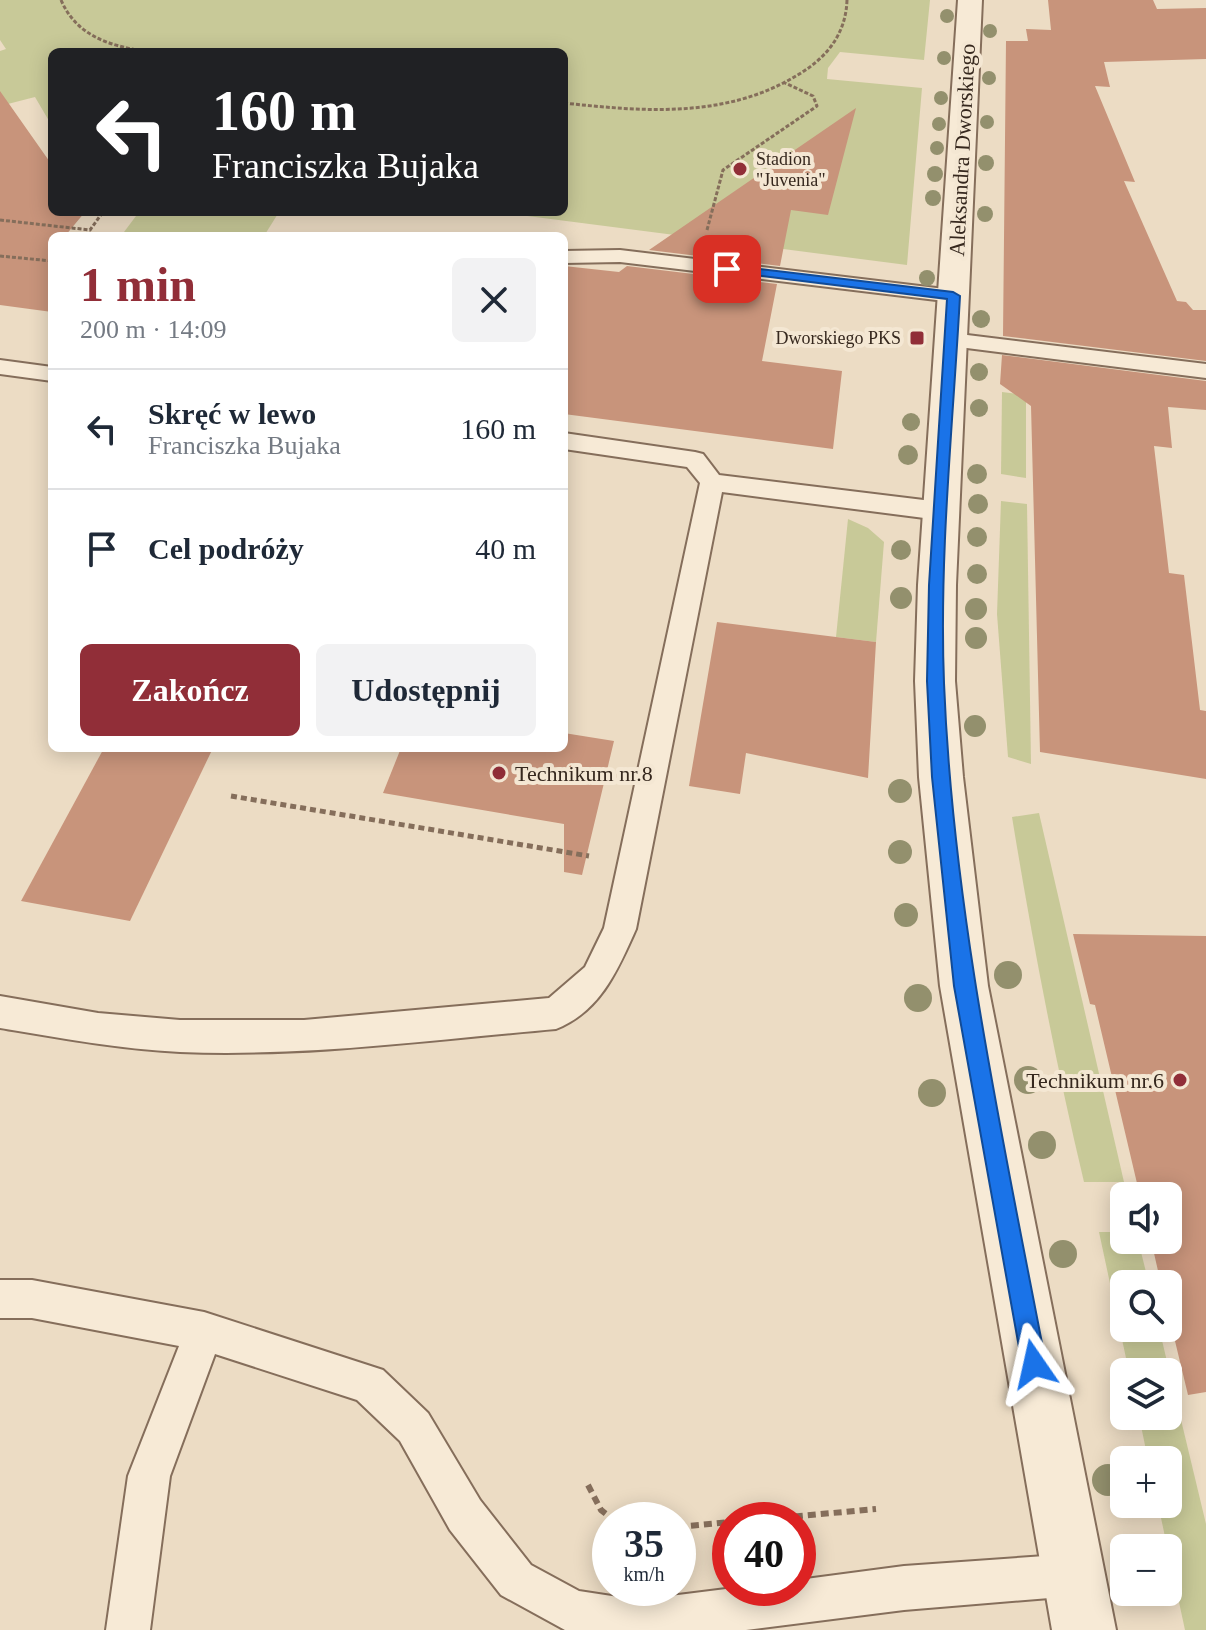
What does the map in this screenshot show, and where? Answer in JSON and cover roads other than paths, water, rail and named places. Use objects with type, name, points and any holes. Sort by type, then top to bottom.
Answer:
[{"type":"street","name":"Aleksandra Dworskiego","points":[[970,0],[940,511],[935,681],[949,874],[972,1035],[1084,1630]]},
{"type":"lane","points":[[568,257],[620,256],[953,296]]},
{"type":"lane","points":[[951,340],[1206,371]]},
{"type":"lane","points":[[0,367],[48,373]]},
{"type":"lane","points":[[568,442],[695,460],[712,482],[940,511]]},
{"type":"lane","points":[[0,1012],[98,1029],[180,1036],[304,1036],[556,1013],[597,978],[620,929],[712,482]]},
{"type":"lane","points":[[0,1299],[32,1299],[204,1331],[369,1384],[414,1427],[465,1515],[516,1580],[574,1612],[638,1622],[904,1588],[1074,1575]]},
{"type":"lane","points":[[128,1630],[149,1476],[204,1331]]},
{"type":"place","name":"Stadion \"Juvenia\"","points":[[740,169]]},
{"type":"place","name":"Dworskiego PKS","points":[[917,338]]},
{"type":"place","name":"Technikum nr.8","points":[[499,773]]},
{"type":"place","name":"Technikum nr.6","points":[[1180,1080]]}]
